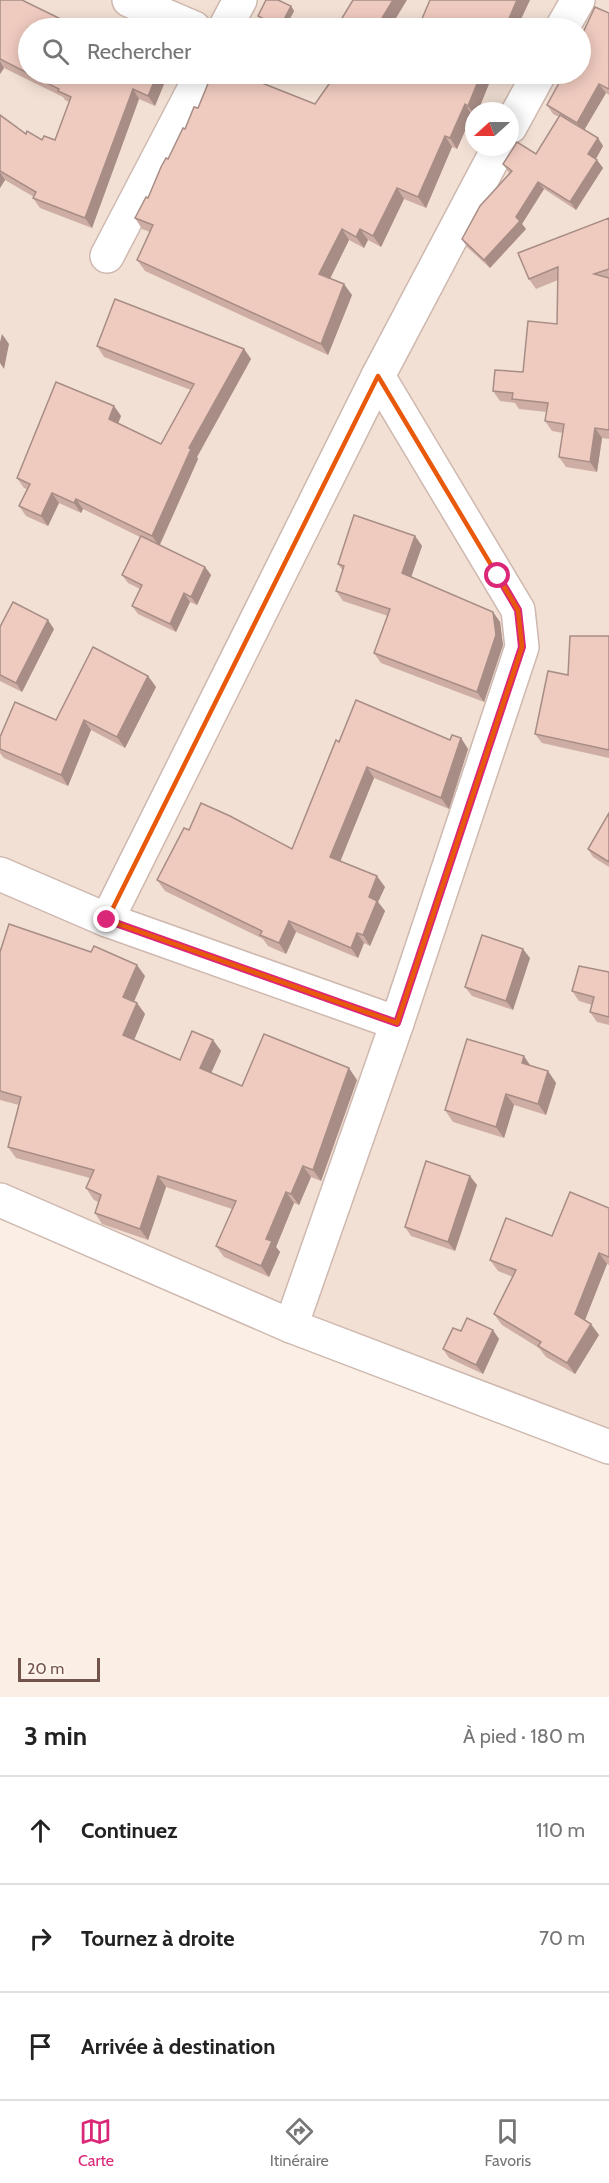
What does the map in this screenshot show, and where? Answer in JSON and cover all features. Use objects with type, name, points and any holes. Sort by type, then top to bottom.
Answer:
[{"type":"street","points":[[129,0],[171,18]]},
{"type":"street","points":[[230,18],[240,0]]},
{"type":"street","points":[[568,18],[578,0]]},
{"type":"street","points":[[107,256],[197,84]]},
{"type":"street","points":[[519,110],[533,84]]},
{"type":"street","points":[[107,920],[378,376],[495,156]]},
{"type":"street","points":[[291,1326],[397,1023],[522,647],[518,610],[378,376]]},
{"type":"street","points":[[0,874],[107,920],[397,1023]]},
{"type":"street","points":[[0,1200],[291,1326],[609,1447]]},
{"type":"highlighted area","points":[[378,376],[518,610],[522,647],[397,1023],[107,920]]},
{"type":"shaded area","points":[[0,0],[609,0],[609,1459],[0,1220]]},
{"type":"building","points":[[0,0],[22,0],[59,18],[18,18],[18,68],[0,59]]},
{"type":"building","points":[[266,0],[278,0],[291,6],[285,18],[258,16]]},
{"type":"building","points":[[353,0],[393,0],[382,18],[342,18]]},
{"type":"building","points":[[430,0],[517,0],[509,18],[422,18]]},
{"type":"building","points":[[595,7],[609,13],[609,89],[599,84],[577,123],[547,105],[559,84],[591,84],[590,18]]},
{"type":"building","points":[[49,84],[153,84],[148,96],[133,89],[85,218],[33,198],[36,192],[0,171],[0,115],[26,134],[27,131],[42,140],[44,136],[55,140],[71,97],[58,91],[59,89]]},
{"type":"building","points":[[208,84],[264,84],[315,104],[329,84],[477,84],[470,102],[465,102],[450,138],[445,136],[418,197],[397,188],[373,236],[360,229],[356,237],[342,229],[319,274],[344,284],[321,344],[137,260],[153,225],[135,218],[146,197],[148,198],[166,158],[168,159],[183,128],[185,129],[194,107],[198,108]]},
{"type":"building","points":[[560,115],[598,138],[588,154],[597,160],[570,202],[538,182],[516,217],[520,221],[484,260],[462,239],[480,206],[512,171],[503,164],[508,156],[519,156],[519,143],[536,154]]},
{"type":"building","points":[[609,218],[609,269],[594,274],[609,278],[609,430],[595,428],[590,462],[559,457],[564,424],[545,421],[548,403],[512,399],[513,393],[493,391],[495,370],[523,372],[528,321],[557,324],[558,267],[529,279],[518,253]]},
{"type":"building","points":[[115,299],[244,349],[189,448],[191,449],[152,536],[76,499],[74,503],[52,493],[41,516],[19,506],[30,484],[17,478],[56,382],[114,406],[109,419],[161,444],[194,384],[97,346]]},
{"type":"building","points":[[354,515],[415,536],[402,573],[493,612],[496,635],[477,692],[374,653],[390,609],[336,591],[344,566],[338,564]]},
{"type":"building","points":[[141,536],[205,567],[191,597],[184,593],[170,624],[132,606],[142,585],[122,575]]},
{"type":"building","points":[[13,602],[48,620],[16,683],[0,675],[0,627]]},
{"type":"building","points":[[570,636],[609,636],[609,750],[535,734],[548,671],[568,675]]},
{"type":"building","points":[[93,647],[148,676],[117,737],[84,720],[61,775],[0,749],[0,737],[15,702],[56,720]]},
{"type":"building","points":[[356,700],[450,740],[452,735],[461,738],[441,798],[367,767],[330,857],[377,876],[369,897],[377,901],[363,935],[357,933],[351,948],[289,921],[279,943],[260,935],[262,931],[157,880],[184,828],[189,830],[201,803],[292,849],[336,740],[339,742]]},
{"type":"building","points":[[609,813],[609,862],[588,849]]},
{"type":"building","points":[[9,924],[91,952],[94,946],[137,965],[123,997],[137,1003],[123,1035],[180,1060],[192,1031],[213,1040],[200,1068],[242,1086],[264,1034],[349,1068],[313,1170],[303,1166],[291,1194],[286,1192],[266,1239],[272,1241],[261,1266],[216,1246],[236,1201],[158,1176],[140,1229],[95,1213],[101,1195],[86,1188],[94,1170],[8,1147],[21,1097],[0,1091],[0,952]]},
{"type":"building","points":[[482,935],[523,949],[506,1001],[465,987]]},
{"type":"building","points":[[579,966],[609,972],[609,1017],[590,1012],[594,997],[572,991]]},
{"type":"building","points":[[467,1039],[524,1056],[522,1063],[548,1071],[538,1104],[506,1094],[496,1127],[445,1110]]},
{"type":"building","points":[[426,1161],[470,1176],[448,1242],[405,1227]]},
{"type":"building","points":[[570,1192],[609,1208],[609,1257],[599,1253],[575,1314],[591,1324],[567,1363],[538,1346],[541,1342],[494,1314],[516,1270],[490,1260],[506,1218],[552,1236]]},
{"type":"building","points":[[467,1318],[493,1330],[476,1365],[443,1349],[453,1328],[461,1331]]},
{"type":"route","points":[[107,920],[397,1023],[522,647],[518,610],[498,576]]}]
